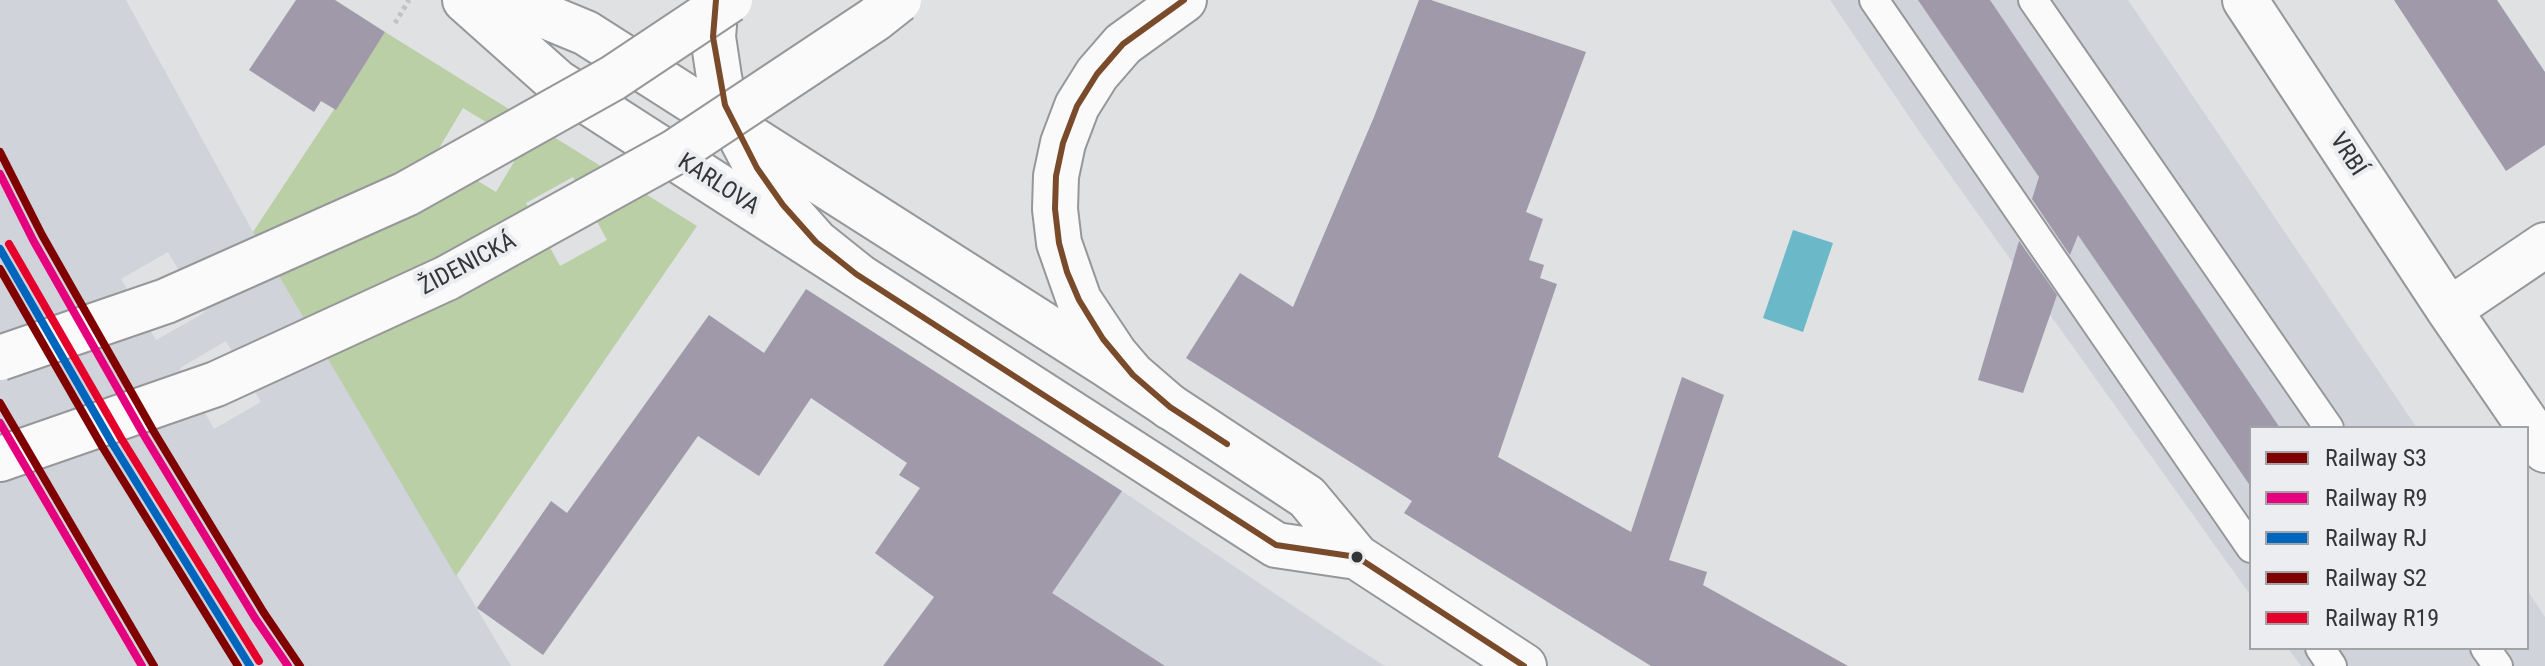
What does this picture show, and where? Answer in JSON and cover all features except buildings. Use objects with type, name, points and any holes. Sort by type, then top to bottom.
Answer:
[{"type":"main road","name":"KARLOVA","points":[[465,0],[557,82],[1276,545],[1357,557]]},
{"type":"main road","name":"KARLOVA","points":[[506,0],[586,33],[1170,407],[1307,497],[1357,557],[1524,666]]},
{"type":"main road","points":[[716,0],[713,37],[719,77],[725,105],[737,130],[757,168],[783,205],[816,242],[856,274]]},
{"type":"main road","points":[[0,358],[166,301],[406,194],[613,78],[730,0]]},
{"type":"main road","name":"ŽIDENICKÁ","points":[[0,459],[216,384],[447,278],[675,152],[899,0]]},
{"type":"main road","points":[[1170,407],[1133,375],[1115,354],[1079,300],[1059,243],[1055,209],[1056,176],[1063,143],[1077,106],[1090,84],[1123,44],[1184,0]]},
{"type":"main road","name":"VRBÍ","points":[[2245,0],[2529,426]]},
{"type":"main road","points":[[2449,310],[2545,245]]},
{"type":"main road","name":"VRBÍ","points":[[2529,427],[2545,450]]},
{"type":"lane","points":[[1874,0],[2249,545]]},
{"type":"lane","points":[[2033,0],[2328,426]]},
{"type":"path","points":[[395,23],[409,0]]},
{"type":"shaded area","points":[[0,0],[126,0],[253,232],[511,666],[0,666]],"holes":[[[168,252],[204,313],[156,340],[121,279]],[[226,341],[261,402],[214,429],[180,368]]]},
{"type":"shaded area","points":[[1830,0],[2128,0],[2416,426],[2249,426],[2249,593],[1923,137]]},
{"type":"shaded area","points":[[1122,491],[1341,638],[1385,666],[1001,666]]},
{"type":"shaded area","points":[[2529,593],[2545,617],[2545,666],[2301,666],[2289,650],[2529,650]]},
{"type":"green space","points":[[385,32],[697,226],[456,576],[253,232]],"holes":[[[463,108],[524,145],[496,192],[435,155]],[[573,177],[607,240],[560,266],[526,203]]]},
{"type":"water","points":[[1793,230],[1833,243],[1803,332],[1763,318]]},
{"type":"rail line","name":"S3","points":[[0,152],[42,235],[154,432],[264,613],[300,666]]},
{"type":"rail line","name":"R9","points":[[0,174],[33,240],[145,437],[255,618],[288,666]]},
{"type":"rail line","name":"R19","points":[[9,244],[121,438],[259,661]]},
{"type":"rail line","name":"RJ","points":[[0,249],[112,443],[250,666]]},
{"type":"rail line","name":"S2","points":[[0,269],[103,448],[238,666]]},
{"type":"rail line","name":"S3","points":[[0,403],[154,666]]},
{"type":"rail line","name":"R9","points":[[0,423],[142,666]]},
{"type":"transit line","points":[[716,0],[713,37],[725,105],[757,168],[783,205],[816,242],[856,274],[1276,545],[1357,557],[1524,666]]},
{"type":"transit line","points":[[1184,0],[1123,44],[1097,74],[1077,106],[1063,143],[1056,176],[1055,209],[1059,243],[1067,272],[1079,300],[1103,339],[1133,375],[1170,407],[1227,444]]}]
